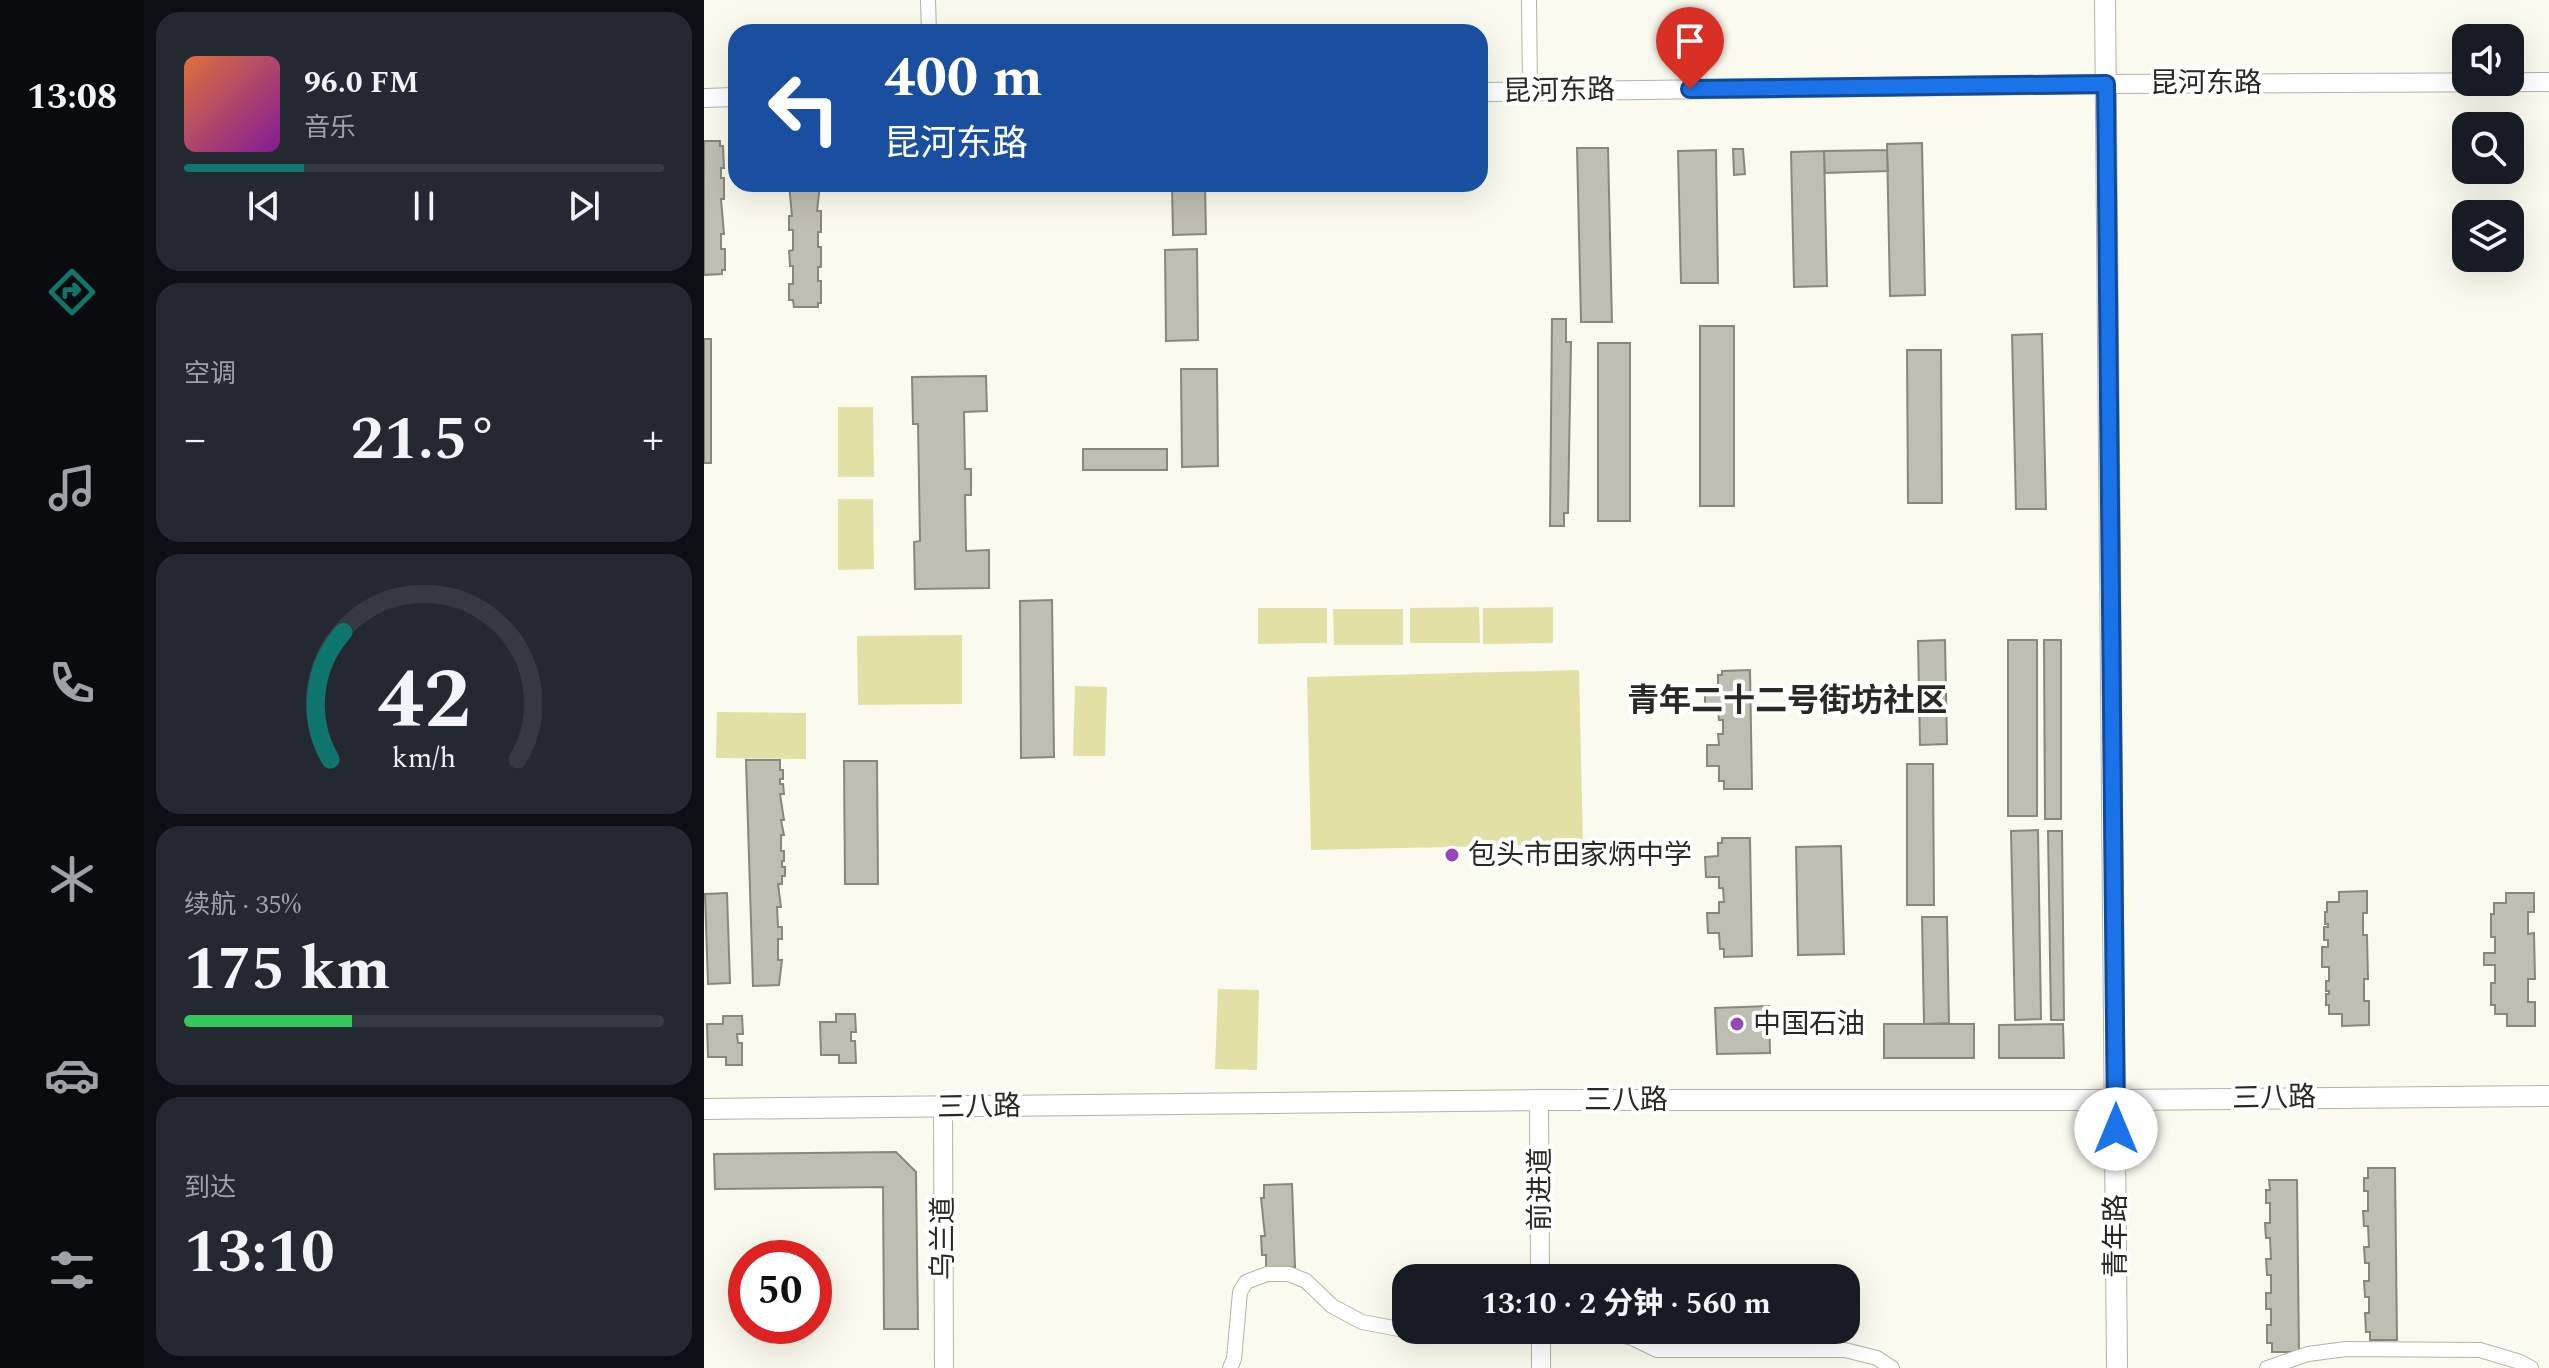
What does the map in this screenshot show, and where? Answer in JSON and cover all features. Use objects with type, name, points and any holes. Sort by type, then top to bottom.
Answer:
[{"type":"main road","name":"青年路","points":[[2105,0],[2117,1368]]},
{"type":"main road","name":"三八路","points":[[704,1109],[1539,1100],[2549,1096]]},
{"type":"street","points":[[928,0],[929,24]]},
{"type":"street","points":[[1529,0],[1530,91]]},
{"type":"street","name":"昆河东路","points":[[1488,92],[2549,82]]},
{"type":"street","points":[[704,98],[728,97]]},
{"type":"street","name":"前进道","points":[[1539,1100],[1540,1264]]},
{"type":"street","name":"乌兰道","points":[[943,1107],[944,1368]]},
{"type":"street","points":[[1230,1368],[1234,1359],[1240,1292],[1246,1282],[1267,1274],[1289,1274],[1306,1281],[1332,1306],[1362,1322],[1392,1328]]},
{"type":"street","points":[[1541,1344],[1541,1368]]},
{"type":"street","points":[[1645,1344],[1657,1350],[1845,1350],[1877,1358],[1892,1368]]},
{"type":"street","points":[[2267,1368],[2308,1354],[2361,1349],[2480,1350],[2531,1368]]},
{"type":"shaded area","points":[[838,407],[873,407],[874,477],[838,477]]},
{"type":"shaded area","points":[[838,499],[873,499],[874,569],[838,570]]},
{"type":"shaded area","points":[[1479,607],[1480,643],[1410,643],[1410,608]]},
{"type":"shaded area","points":[[1553,607],[1553,643],[1483,644],[1483,608]]},
{"type":"shaded area","points":[[1258,608],[1327,608],[1327,643],[1258,644]]},
{"type":"shaded area","points":[[1333,609],[1403,609],[1403,645],[1334,645]]},
{"type":"shaded area","points":[[962,635],[962,704],[858,705],[857,636]]},
{"type":"shaded area","points":[[1579,670],[1583,844],[1311,850],[1307,677]]},
{"type":"shaded area","points":[[1075,686],[1107,687],[1105,756],[1073,756]]},
{"type":"shaded area","points":[[717,712],[806,713],[806,759],[716,758]]},
{"type":"shaded area","points":[[1218,989],[1259,990],[1257,1070],[1215,1069]]},
{"type":"building","points":[[704,141],[720,141],[720,146],[723,146],[721,178],[724,178],[724,199],[721,199],[724,234],[721,234],[721,249],[725,249],[725,270],[722,274],[704,275]]},
{"type":"building","points":[[1922,143],[1925,295],[1890,296],[1887,144]]},
{"type":"building","points":[[1577,148],[1608,148],[1612,322],[1581,322]]},
{"type":"building","points":[[1733,149],[1743,149],[1745,174],[1734,175]]},
{"type":"building","points":[[1716,150],[1718,283],[1681,283],[1678,151]]},
{"type":"building","points":[[1887,150],[1888,171],[1825,173],[1824,151]]},
{"type":"building","points":[[1824,151],[1827,286],[1794,287],[1791,152]]},
{"type":"building","points":[[790,192],[819,192],[817,211],[821,211],[818,247],[821,247],[821,267],[818,267],[818,281],[821,281],[821,303],[818,307],[794,307],[793,300],[789,300],[789,284],[793,284],[789,251],[793,250],[793,230],[789,230],[789,216],[792,216]]},
{"type":"building","points":[[1172,192],[1205,192],[1206,234],[1173,235]]},
{"type":"building","points":[[1197,249],[1198,340],[1166,341],[1165,250]]},
{"type":"building","points":[[1552,319],[1566,319],[1566,342],[1571,342],[1568,513],[1564,513],[1564,526],[1550,526]]},
{"type":"building","points":[[1700,326],[1734,326],[1734,506],[1700,506]]},
{"type":"building","points":[[2042,334],[2046,509],[2016,509],[2012,335]]},
{"type":"building","points":[[704,339],[711,339],[711,463],[704,463]]},
{"type":"building","points":[[1598,343],[1630,343],[1630,521],[1598,521]]},
{"type":"building","points":[[1907,350],[1941,350],[1942,503],[1908,503]]},
{"type":"building","points":[[1181,369],[1217,369],[1218,466],[1182,467]]},
{"type":"building","points":[[986,376],[987,411],[964,412],[965,469],[971,469],[971,495],[965,495],[966,551],[989,550],[989,588],[915,589],[914,542],[920,541],[918,424],[913,424],[912,377]]},
{"type":"building","points":[[1083,449],[1167,449],[1167,470],[1083,470]]},
{"type":"building","points":[[1052,600],[1054,757],[1021,758],[1020,601]]},
{"type":"building","points":[[1945,640],[1947,744],[1920,745],[1918,641]]},
{"type":"building","points":[[2008,640],[2037,640],[2037,816],[2008,816]]},
{"type":"building","points":[[2044,640],[2061,640],[2061,819],[2045,819]]},
{"type":"building","points":[[1750,670],[1752,789],[1724,789],[1724,781],[1719,781],[1719,766],[1707,766],[1707,745],[1719,745],[1718,734],[1723,734],[1723,720],[1719,720],[1718,710],[1705,710],[1705,689],[1718,689],[1718,675],[1722,675],[1722,671]]},
{"type":"building","points":[[746,760],[780,760],[780,770],[783,770],[783,779],[780,779],[784,794],[780,794],[784,820],[781,820],[784,835],[781,835],[781,851],[784,851],[782,867],[785,867],[785,876],[782,876],[782,884],[778,884],[781,907],[777,907],[778,927],[782,927],[782,939],[778,939],[778,960],[782,960],[779,985],[753,986]]},
{"type":"building","points":[[844,761],[877,761],[878,884],[845,884]]},
{"type":"building","points":[[1907,764],[1933,764],[1934,905],[1907,905]]},
{"type":"building","points":[[2038,830],[2041,1019],[2015,1020],[2011,831]]},
{"type":"building","points":[[2048,831],[2062,831],[2064,1020],[2051,1020]]},
{"type":"building","points":[[1722,838],[1750,838],[1752,956],[1724,957],[1719,933],[1708,933],[1707,913],[1719,913],[1719,902],[1724,902],[1719,877],[1706,877],[1705,857],[1718,856],[1718,843],[1722,843]]},
{"type":"building","points":[[1841,846],[1844,954],[1798,955],[1796,847]]},
{"type":"building","points":[[2367,891],[2363,935],[2367,935],[2368,979],[2364,979],[2364,1001],[2369,1001],[2369,1025],[2342,1026],[2342,1014],[2329,1014],[2329,1005],[2326,1005],[2329,967],[2322,967],[2322,947],[2328,947],[2328,940],[2324,940],[2324,927],[2328,927],[2325,912],[2327,902],[2339,902],[2339,892]]},
{"type":"building","points":[[727,893],[730,983],[708,984],[705,894]]},
{"type":"building","points":[[2506,893],[2534,893],[2534,912],[2528,912],[2528,934],[2534,933],[2535,979],[2528,979],[2528,1002],[2535,1002],[2535,1026],[2507,1026],[2507,1014],[2495,1014],[2495,1005],[2491,1005],[2495,965],[2484,965],[2484,953],[2495,953],[2491,914],[2494,914],[2494,903],[2506,903]]},
{"type":"building","points":[[1922,917],[1947,917],[1949,1023],[1924,1024]]},
{"type":"building","points":[[1769,1006],[1770,1053],[1717,1054],[1715,1008]]},
{"type":"building","points":[[836,1014],[855,1014],[856,1032],[851,1032],[851,1041],[855,1041],[856,1063],[839,1063],[839,1055],[821,1055],[820,1022],[836,1022]]},
{"type":"building","points":[[723,1016],[742,1016],[743,1034],[737,1034],[738,1043],[742,1043],[742,1065],[726,1065],[726,1057],[708,1057],[707,1024],[723,1024]]},
{"type":"building","points":[[1884,1024],[1974,1024],[1974,1058],[1884,1058]]},
{"type":"building","points":[[2063,1024],[2064,1058],[1999,1058],[1999,1025]]},
{"type":"building","points":[[896,1152],[916,1172],[918,1329],[884,1329],[883,1187],[715,1189],[714,1154]]},
{"type":"building","points":[[2368,1168],[2395,1168],[2397,1340],[2370,1340],[2370,1332],[2366,1332],[2365,1313],[2369,1313],[2369,1297],[2365,1297],[2364,1281],[2369,1281],[2369,1263],[2365,1263],[2364,1247],[2369,1247],[2368,1226],[2364,1226],[2363,1211],[2368,1211],[2368,1191],[2364,1191],[2364,1178],[2368,1178]]},
{"type":"building","points":[[2269,1180],[2297,1180],[2299,1352],[2272,1352],[2272,1343],[2267,1343],[2267,1325],[2271,1325],[2271,1309],[2266,1309],[2266,1293],[2271,1293],[2271,1275],[2267,1275],[2266,1259],[2271,1259],[2270,1238],[2266,1238],[2265,1223],[2270,1223],[2270,1203],[2266,1203]]},
{"type":"building","points":[[1292,1184],[1295,1267],[1266,1268],[1261,1236],[1265,1236],[1261,1198],[1264,1198],[1264,1185]]},
{"type":"place","name":"包头市田家炳中学","points":[[1452,855]]},
{"type":"place","name":"中国石油","points":[[1737,1024]]},
{"type":"district","name":"青年二十二号街坊社区","points":[[1787,701]]},
{"type":"route","points":[[1690,89],[2106,84],[2116,1129]]}]
